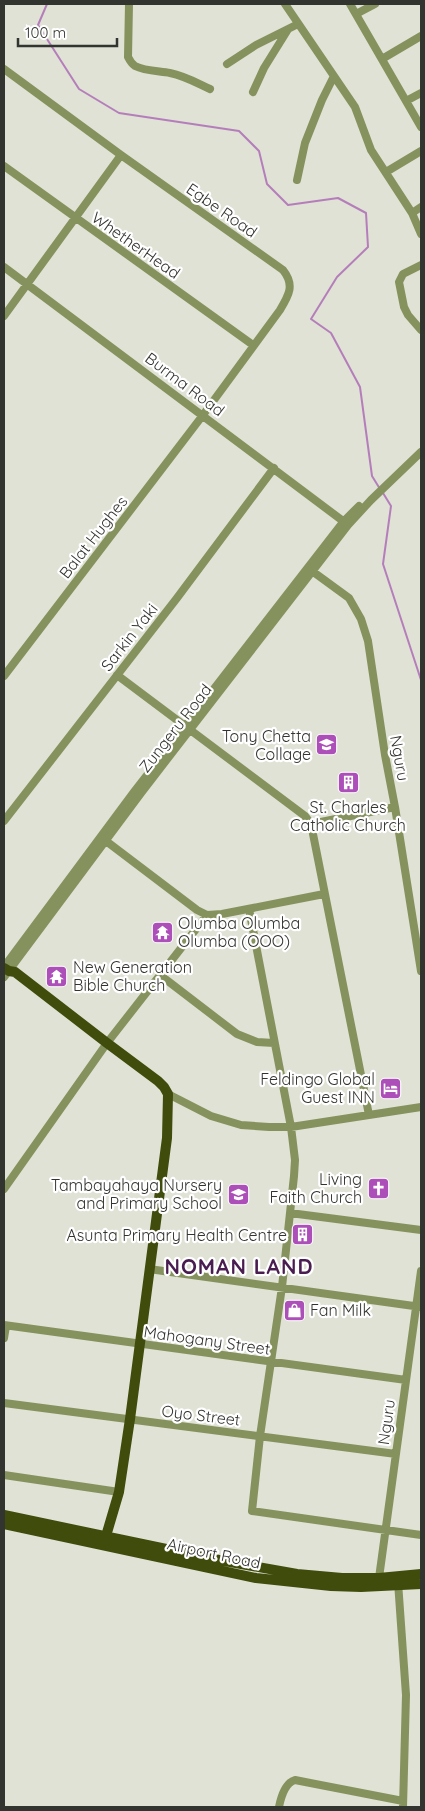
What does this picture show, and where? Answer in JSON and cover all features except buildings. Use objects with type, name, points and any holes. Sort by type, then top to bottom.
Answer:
[{"type":"main road","points":[[7,968],[158,1081],[168,1094],[167,1138],[130,1419],[119,1492],[106,1536]]},
{"type":"main road","name":"Airport Road","points":[[4,1515],[219,1560],[297,1574],[342,1578],[379,1578],[421,1584]]},
{"type":"main road","name":"Airport Road","points":[[4,1524],[256,1578],[331,1586],[398,1581],[421,1574]]},
{"type":"street","points":[[129,4],[128,57],[131,63],[144,69],[173,74],[210,89]]},
{"type":"street","points":[[284,4],[317,49],[333,78],[355,107],[371,150],[412,213],[421,234]]},
{"type":"street","points":[[350,4],[421,127]]},
{"type":"street","points":[[356,14],[375,4]]},
{"type":"street","points":[[227,64],[256,45],[298,24]]},
{"type":"street","points":[[253,92],[264,68],[288,29]]},
{"type":"street","points":[[382,59],[421,36]]},
{"type":"street","name":"Egbe Road","points":[[4,69],[283,270],[288,277],[290,284],[287,299],[203,415]]},
{"type":"street","points":[[297,180],[305,143],[333,78]]},
{"type":"street","points":[[406,101],[421,93]]},
{"type":"street","points":[[386,172],[421,152]]},
{"type":"street","points":[[4,316],[121,155]]},
{"type":"street","name":"WhetherHead","points":[[4,166],[74,218],[254,345]]},
{"type":"street","points":[[412,213],[421,207]]},
{"type":"street","points":[[421,265],[403,274],[399,282],[404,307],[408,316],[421,330]]},
{"type":"street","name":"Burma Road","points":[[4,267],[346,523]]},
{"type":"street","name":"Balat Hughes","points":[[4,676],[203,415]]},
{"type":"street","points":[[382,488],[421,445]]},
{"type":"street","points":[[382,488],[421,452]]},
{"type":"street","name":"Sarkin Yaki","points":[[4,821],[117,676],[274,468]]},
{"type":"street","name":"Zungeru Road","points":[[7,968],[106,841],[189,728],[312,571],[346,523],[382,488]]},
{"type":"street","points":[[7,968],[106,829],[189,728],[346,523]]},
{"type":"street","name":"Nguru","points":[[312,571],[349,598],[361,618],[368,641],[421,971]]},
{"type":"street","points":[[117,676],[305,816],[311,824],[369,1115]]},
{"type":"street","points":[[311,824],[395,807]]},
{"type":"street","points":[[106,841],[207,915],[249,909],[324,894]]},
{"type":"street","points":[[249,909],[291,1126],[295,1160],[282,1287],[260,1436],[252,1511],[421,1535]]},
{"type":"street","points":[[5,1184],[107,1043],[207,915]]},
{"type":"street","points":[[160,975],[237,1034],[257,1042],[274,1043]]},
{"type":"street","points":[[168,1094],[211,1116],[240,1125],[268,1128],[369,1115],[421,1106]]},
{"type":"street","points":[[290,1213],[421,1230]]},
{"type":"street","points":[[149,1269],[419,1307]]},
{"type":"street","name":"Nguru","points":[[379,1578],[406,1380],[419,1307],[421,1271]]},
{"type":"street","points":[[4,1338],[5,1326]]},
{"type":"street","name":"Mahogany Street","points":[[5,1326],[406,1380]]},
{"type":"street","name":"Oyo Street","points":[[4,1403],[396,1454]]},
{"type":"street","points":[[4,1476],[119,1492]]},
{"type":"street","points":[[279,1807],[288,1784],[295,1780],[403,1804],[406,1695],[398,1581]]},
{"type":"waterway","points":[[47,4],[38,25],[79,89],[119,113],[239,131],[259,151],[267,184],[288,205],[338,198],[366,213],[368,247],[337,277],[311,319],[331,333],[360,387],[372,476],[380,489]]},
{"type":"waterway","points":[[383,493],[391,506],[383,564],[421,680]]},
{"type":"place","name":"Tony Chetta Collage","points":[[327,745]]},
{"type":"place","name":"St. Charles Catholic Church","points":[[348,783]]},
{"type":"place","name":"Olumba Olumba Olumba (OOO)","points":[[162,932]]},
{"type":"place","name":"New Generation Bible Church","points":[[57,976]]},
{"type":"place","name":"Feldingo Global Guest INN","points":[[391,1088]]},
{"type":"place","name":"Living Faith Church","points":[[378,1188]]},
{"type":"place","name":"Tambayahaya Nursery and Primary School","points":[[238,1194]]},
{"type":"place","name":"Asunta Primary Health Centre","points":[[303,1235]]},
{"type":"place","name":"Fan Milk","points":[[294,1310]]},
{"type":"district","name":"NOMAN LAND","points":[[239,1267]]}]
